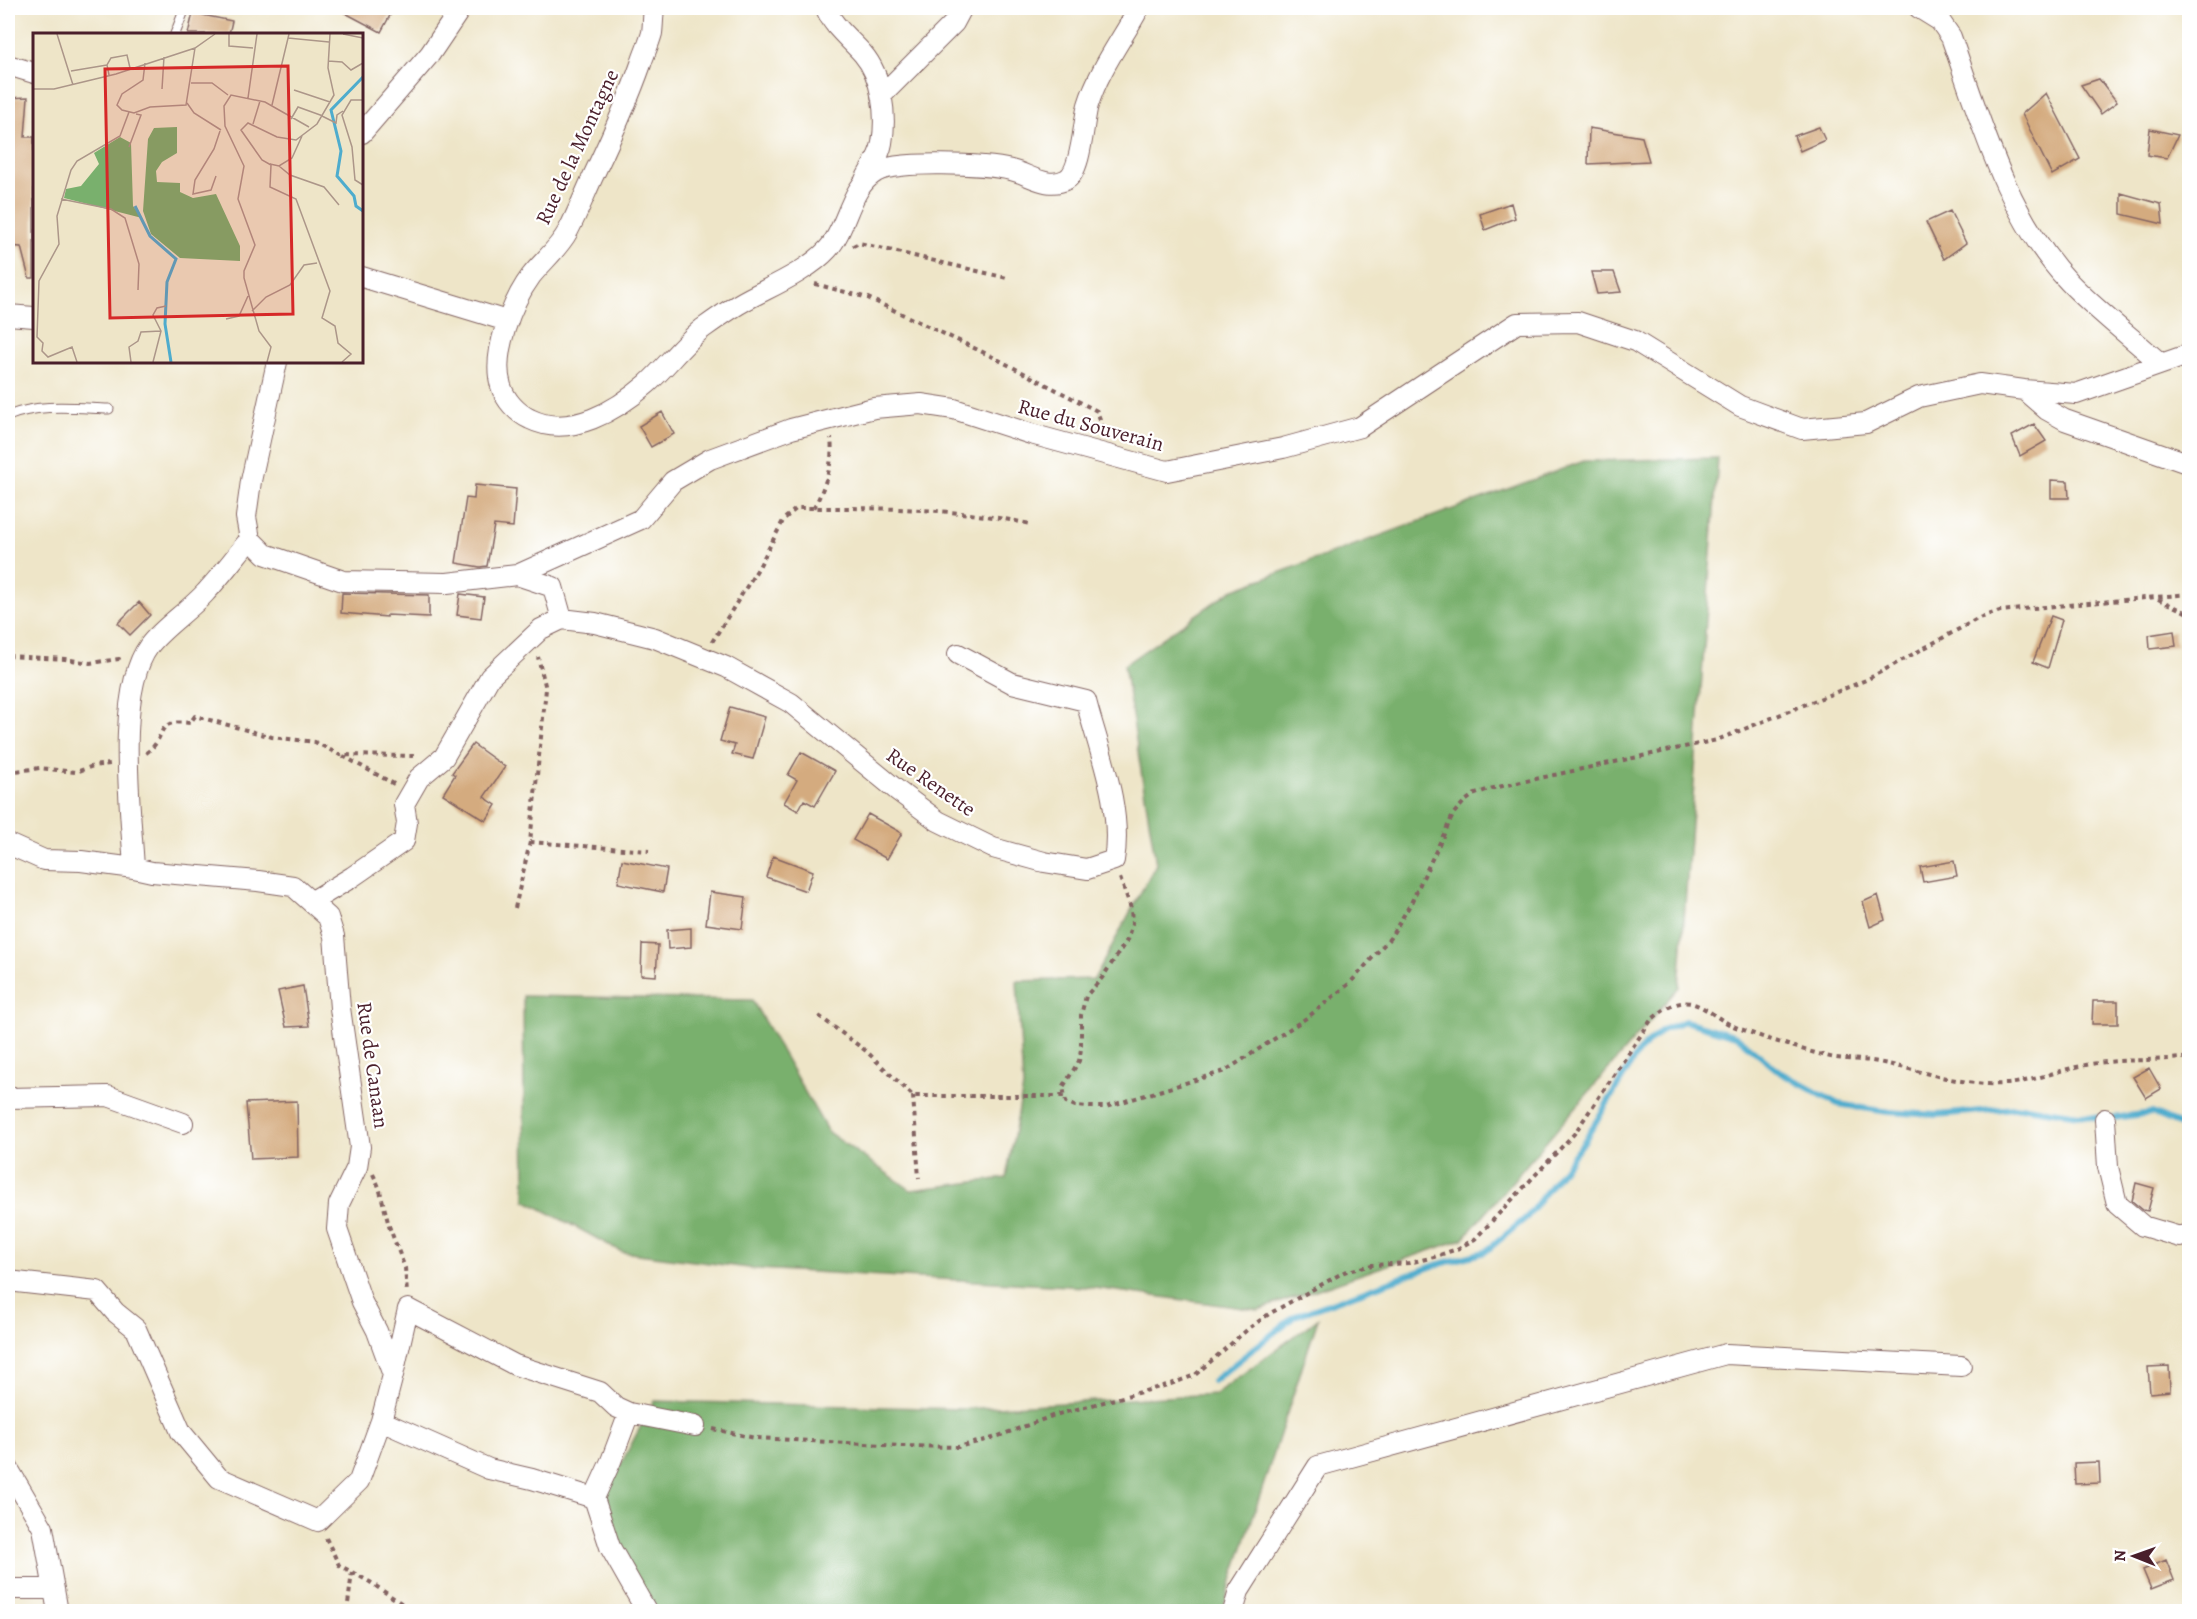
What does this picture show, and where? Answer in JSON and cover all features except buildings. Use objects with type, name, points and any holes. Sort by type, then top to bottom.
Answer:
[{"type":"street","points":[[363,132],[430,54],[461,8]]},
{"type":"street","name":"Rue de la Montagne","points":[[654,8],[652,33],[625,109],[566,235],[529,279],[507,321],[497,364],[501,387],[511,405],[524,416],[539,424],[562,427],[580,423],[598,416],[625,400],[647,384],[700,331],[741,303],[788,278],[829,248],[862,185],[875,172],[895,166],[984,166],[1012,170],[1044,182],[1065,180],[1072,174],[1088,106],[1103,67],[1125,35],[1139,8]]},
{"type":"street","points":[[826,8],[832,20],[866,57],[874,70],[881,96],[884,126],[882,143],[862,185]]},
{"type":"street","points":[[881,96],[954,23],[962,8]]},
{"type":"street","points":[[1919,8],[1940,21],[1951,37],[1997,166],[2035,238],[2069,282],[2161,364]]},
{"type":"street","points":[[8,64],[33,73]]},
{"type":"street","points":[[363,277],[507,321]]},
{"type":"street","points":[[8,315],[33,317]]},
{"type":"street","name":"Rue du Souverain","points":[[250,539],[265,554],[343,581],[447,583],[518,575],[641,519],[673,481],[710,459],[791,429],[874,408],[921,405],[954,409],[1031,435],[1167,471],[1283,448],[1360,427],[1518,323],[1578,322],[1635,340],[1740,406],[1802,429],[1866,423],[1918,397],[1980,384],[2076,394],[2190,354]]},
{"type":"street","points":[[134,868],[127,760],[130,704],[134,680],[149,646],[206,593],[250,539],[246,517],[272,363]]},
{"type":"street","points":[[2024,390],[2047,410],[2064,420],[2190,464]]},
{"type":"street","points":[[311,902],[404,841],[407,823],[404,804],[419,778],[444,757],[489,677],[541,629],[562,619],[553,587],[518,575]]},
{"type":"street","name":"Rue Renette","points":[[562,619],[595,623],[655,638],[726,667],[790,703],[938,821],[993,848],[1044,862],[1087,869],[1114,860]]},
{"type":"street","points":[[958,654],[1012,683],[1086,701],[1114,806],[1117,841],[1114,860]]},
{"type":"street","name":"Rue de Canaan","points":[[8,844],[44,860],[81,861],[152,872],[293,886],[328,917],[334,936],[340,1008],[360,1148],[357,1167],[339,1204],[337,1229],[362,1302],[377,1331],[393,1375]]},
{"type":"street","points":[[8,1098],[108,1096],[183,1123]]},
{"type":"street","points":[[2105,1119],[2108,1167],[2117,1204],[2143,1226],[2180,1237],[2190,1233]]},
{"type":"street","points":[[8,1281],[97,1291],[115,1312],[136,1329],[181,1432],[219,1478],[318,1521],[359,1481],[381,1421],[408,1309],[515,1365],[600,1392],[616,1407],[628,1413],[694,1426]]},
{"type":"street","points":[[1233,1611],[1239,1591],[1318,1466],[1726,1354],[1961,1366]]},
{"type":"street","points":[[628,1413],[611,1461],[594,1498],[610,1547],[648,1611]]},
{"type":"street","points":[[381,1421],[489,1469],[532,1479],[594,1498]]},
{"type":"street","points":[[8,1468],[43,1528],[58,1611]]},
{"type":"street","points":[[8,1589],[54,1589]]},
{"type":"lane","points":[[175,33],[185,8]]},
{"type":"lane","points":[[8,416],[16,412],[55,407],[109,410]]},
{"type":"path","points":[[829,248],[848,249],[859,243],[1007,278]]},
{"type":"path","points":[[788,278],[868,298],[993,357],[1097,411],[1106,432],[1107,455]]},
{"type":"path","points":[[814,508],[826,484],[832,449],[829,419]]},
{"type":"path","points":[[702,657],[759,567],[784,519],[797,508],[934,509],[988,514],[1030,524]]},
{"type":"path","points":[[1114,860],[1131,908],[1132,924],[1127,940],[1102,978],[1086,996],[1081,1015],[1079,1061],[1063,1087],[1066,1101],[1075,1106],[1106,1107],[1225,1071],[1308,1017],[1350,983],[1390,938],[1410,905],[1446,826],[1464,802],[1473,795],[1489,789],[1717,740],[1866,680],[1979,618],[2000,611],[2190,594]]},
{"type":"path","points":[[2156,598],[2190,614]]},
{"type":"path","points":[[514,908],[530,842],[546,689],[533,636]]},
{"type":"path","points":[[8,656],[65,659],[90,663],[119,659],[122,668],[134,680]]},
{"type":"path","points":[[8,772],[40,768],[76,772],[144,755],[154,747],[165,725],[174,721],[190,723],[195,716],[272,737],[315,742],[411,793]]},
{"type":"path","points":[[339,755],[415,757],[420,753]]},
{"type":"path","points":[[530,842],[649,851]]},
{"type":"path","points":[[694,1426],[755,1438],[958,1447],[993,1438],[1055,1415],[1171,1384],[1195,1375],[1269,1314],[1344,1272],[1372,1265],[1409,1263],[1434,1257],[1457,1249],[1475,1239],[1574,1134],[1651,1020],[1664,1009],[1675,1004],[1690,1003],[1753,1033],[1829,1057],[1871,1061],[1981,1084],[2031,1081],[2080,1066],[2117,1061],[2190,1057]]},
{"type":"path","points":[[819,1016],[866,1051],[913,1096],[919,1178]]},
{"type":"path","points":[[913,1096],[1064,1096]]},
{"type":"path","points":[[360,1148],[380,1187],[389,1226],[405,1268],[408,1309]]},
{"type":"path","points":[[318,1521],[339,1565],[414,1611]]},
{"type":"path","points":[[347,1611],[352,1572]]},
{"type":"green space","points":[[1718,458],[1679,987],[1463,1239],[1258,1310],[1087,1287],[757,1269],[622,1252],[525,1200],[523,996],[752,1000],[828,1132],[911,1190],[1006,1178],[1023,1087],[1017,981],[1094,979],[1156,864],[1124,665],[1232,590],[1584,461]]},
{"type":"green space","points":[[1318,1319],[1222,1611],[650,1611],[601,1502],[654,1401],[963,1409],[1215,1394]]},
{"type":"waterway","points":[[1213,1381],[1295,1316],[1436,1265],[1485,1252],[1527,1217],[1583,1143],[1639,1051],[1662,1030],[1685,1021],[1736,1036],[1781,1073],[1838,1104],[1888,1112],[1937,1115],[2026,1107],[2105,1119],[2152,1113],[2190,1129]]}]
